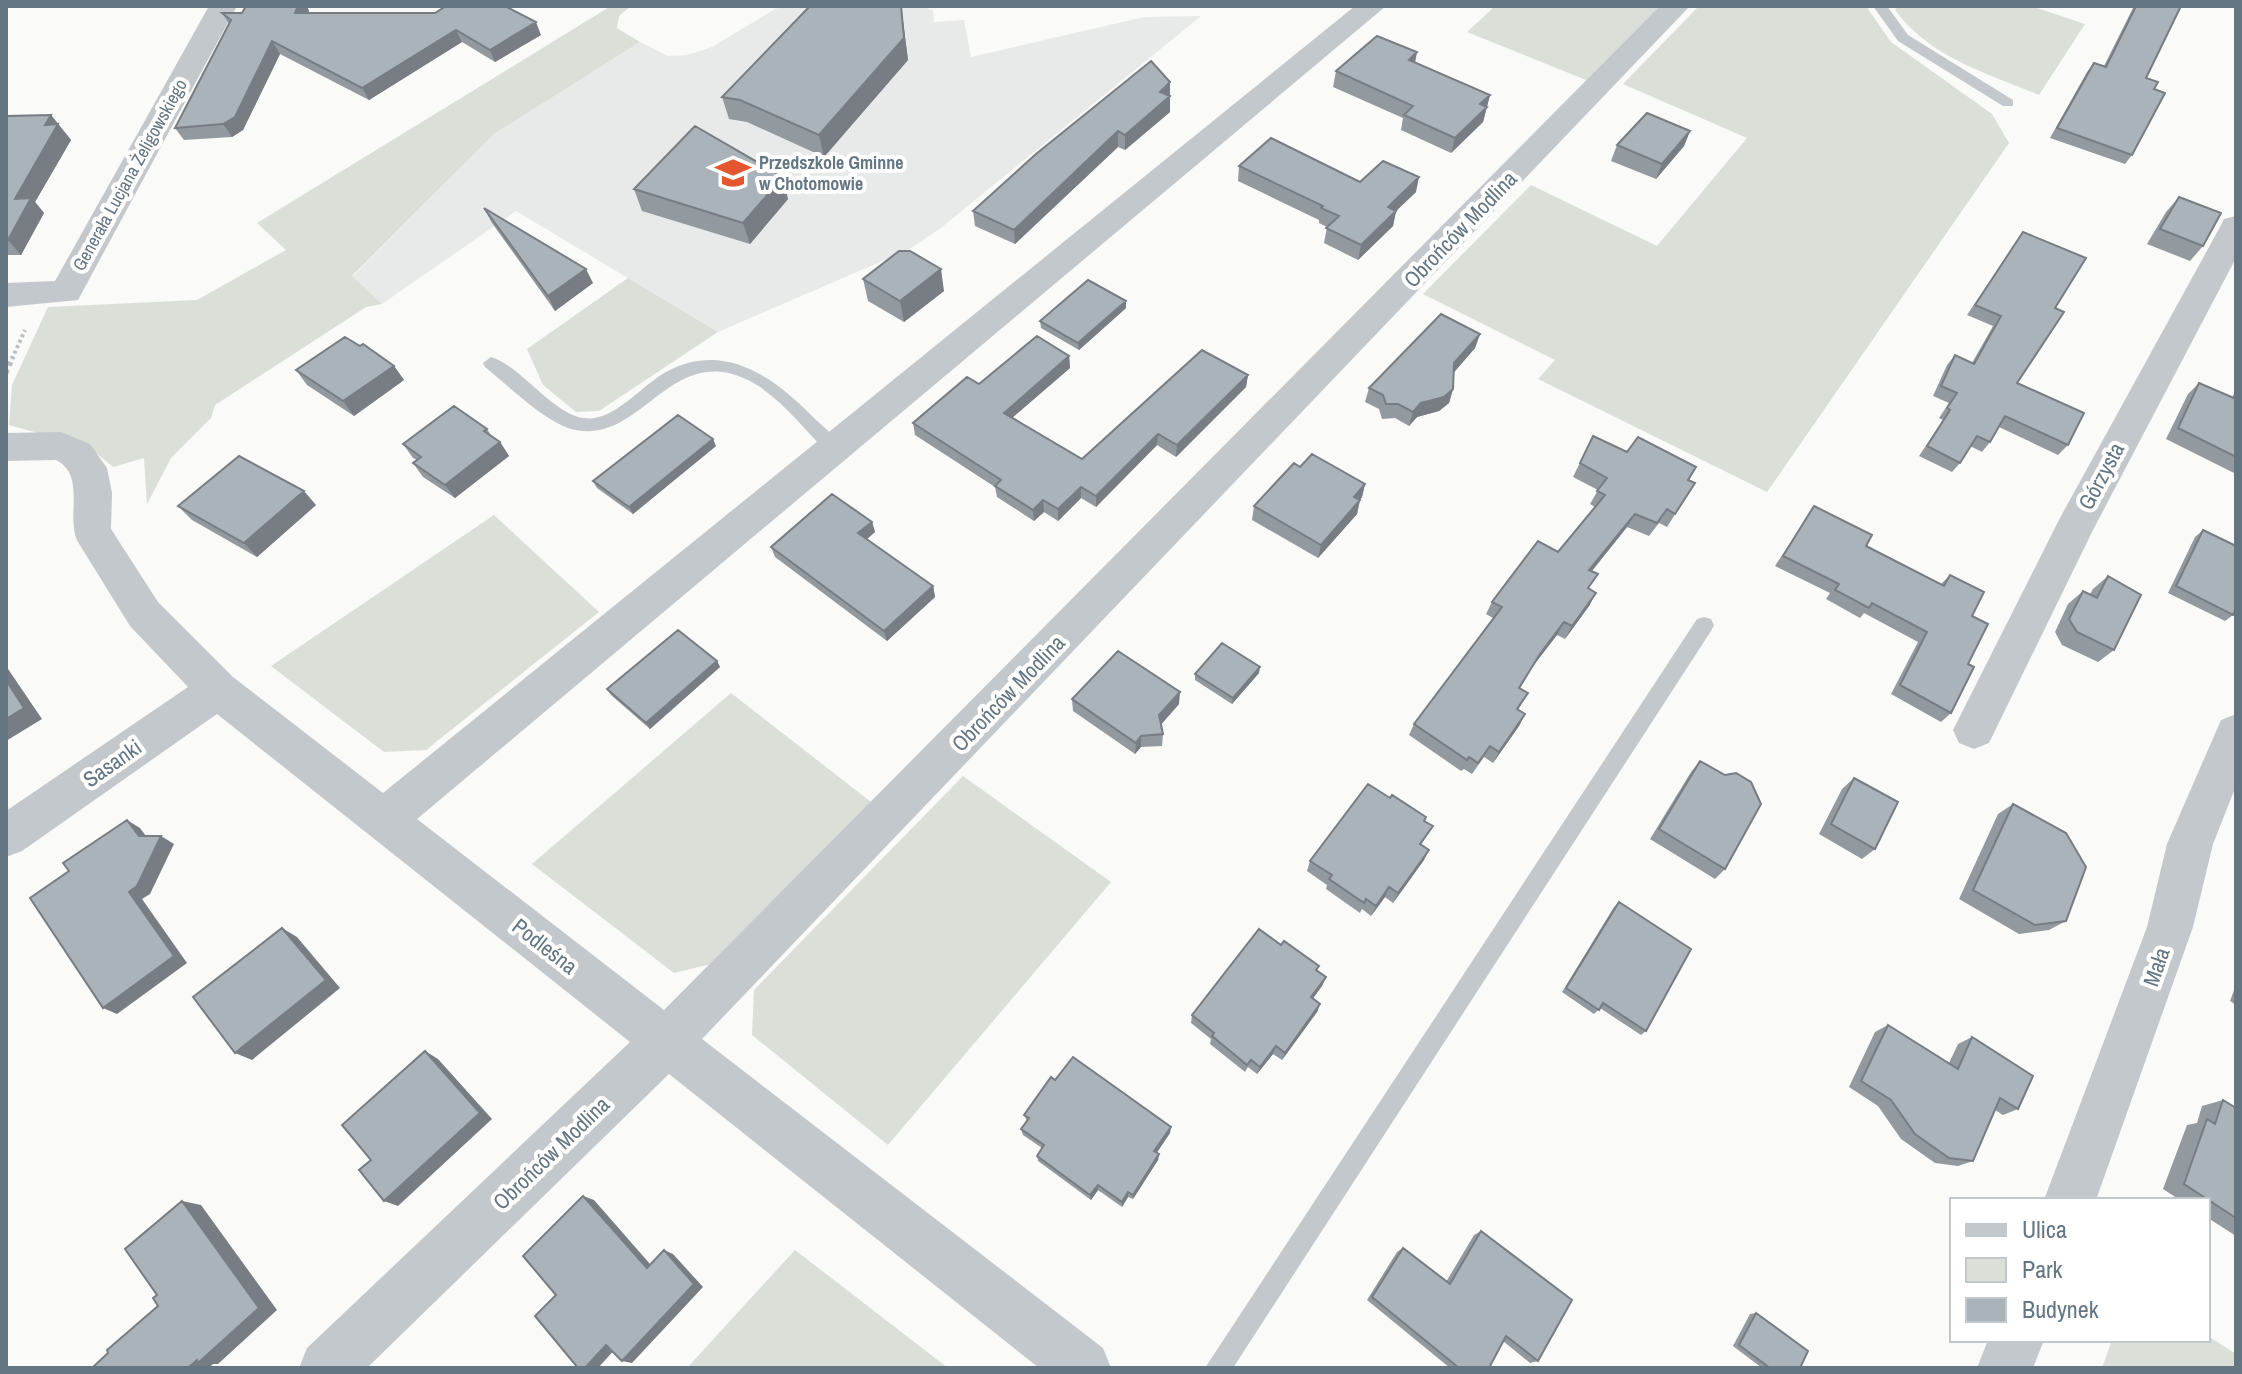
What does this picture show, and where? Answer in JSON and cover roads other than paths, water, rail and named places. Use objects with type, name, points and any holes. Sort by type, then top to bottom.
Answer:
[{"type":"street","name":"Generała Lucjana Żeligowskiego","points":[[6,295],[66,292],[223,6]]},
{"type":"street","points":[[383,820],[1372,6]]},
{"type":"street","name":"Obrońców Modlina","points":[[327,1368],[667,1041],[1676,6]]},
{"type":"street","name":"Górzysta","points":[[1974,730],[2074,529],[2236,227]]},
{"type":"street","name":"Podleśna","points":[[6,447],[61,446],[77,454],[88,468],[93,493],[92,531],[144,614],[218,690],[1083,1368]]},
{"type":"street","name":"Sasanki","points":[[6,836],[218,690]]},
{"type":"street","name":"Mała","points":[[2071,1198],[2170,927],[2190,844],[2236,733]]},
{"type":"street","points":[[2005,1368],[2015,1342]]},
{"type":"lane","points":[[1880,6],[1903,38],[2008,103]]},
{"type":"lane","points":[[491,363],[575,423],[594,426],[690,366],[736,368],[757,377],[836,450]]},
{"type":"lane","points":[[1218,1368],[1704,625]]},
{"type":"place","name":"Przedszkole Gminne w Chotomowie","points":[[733,173]]}]
